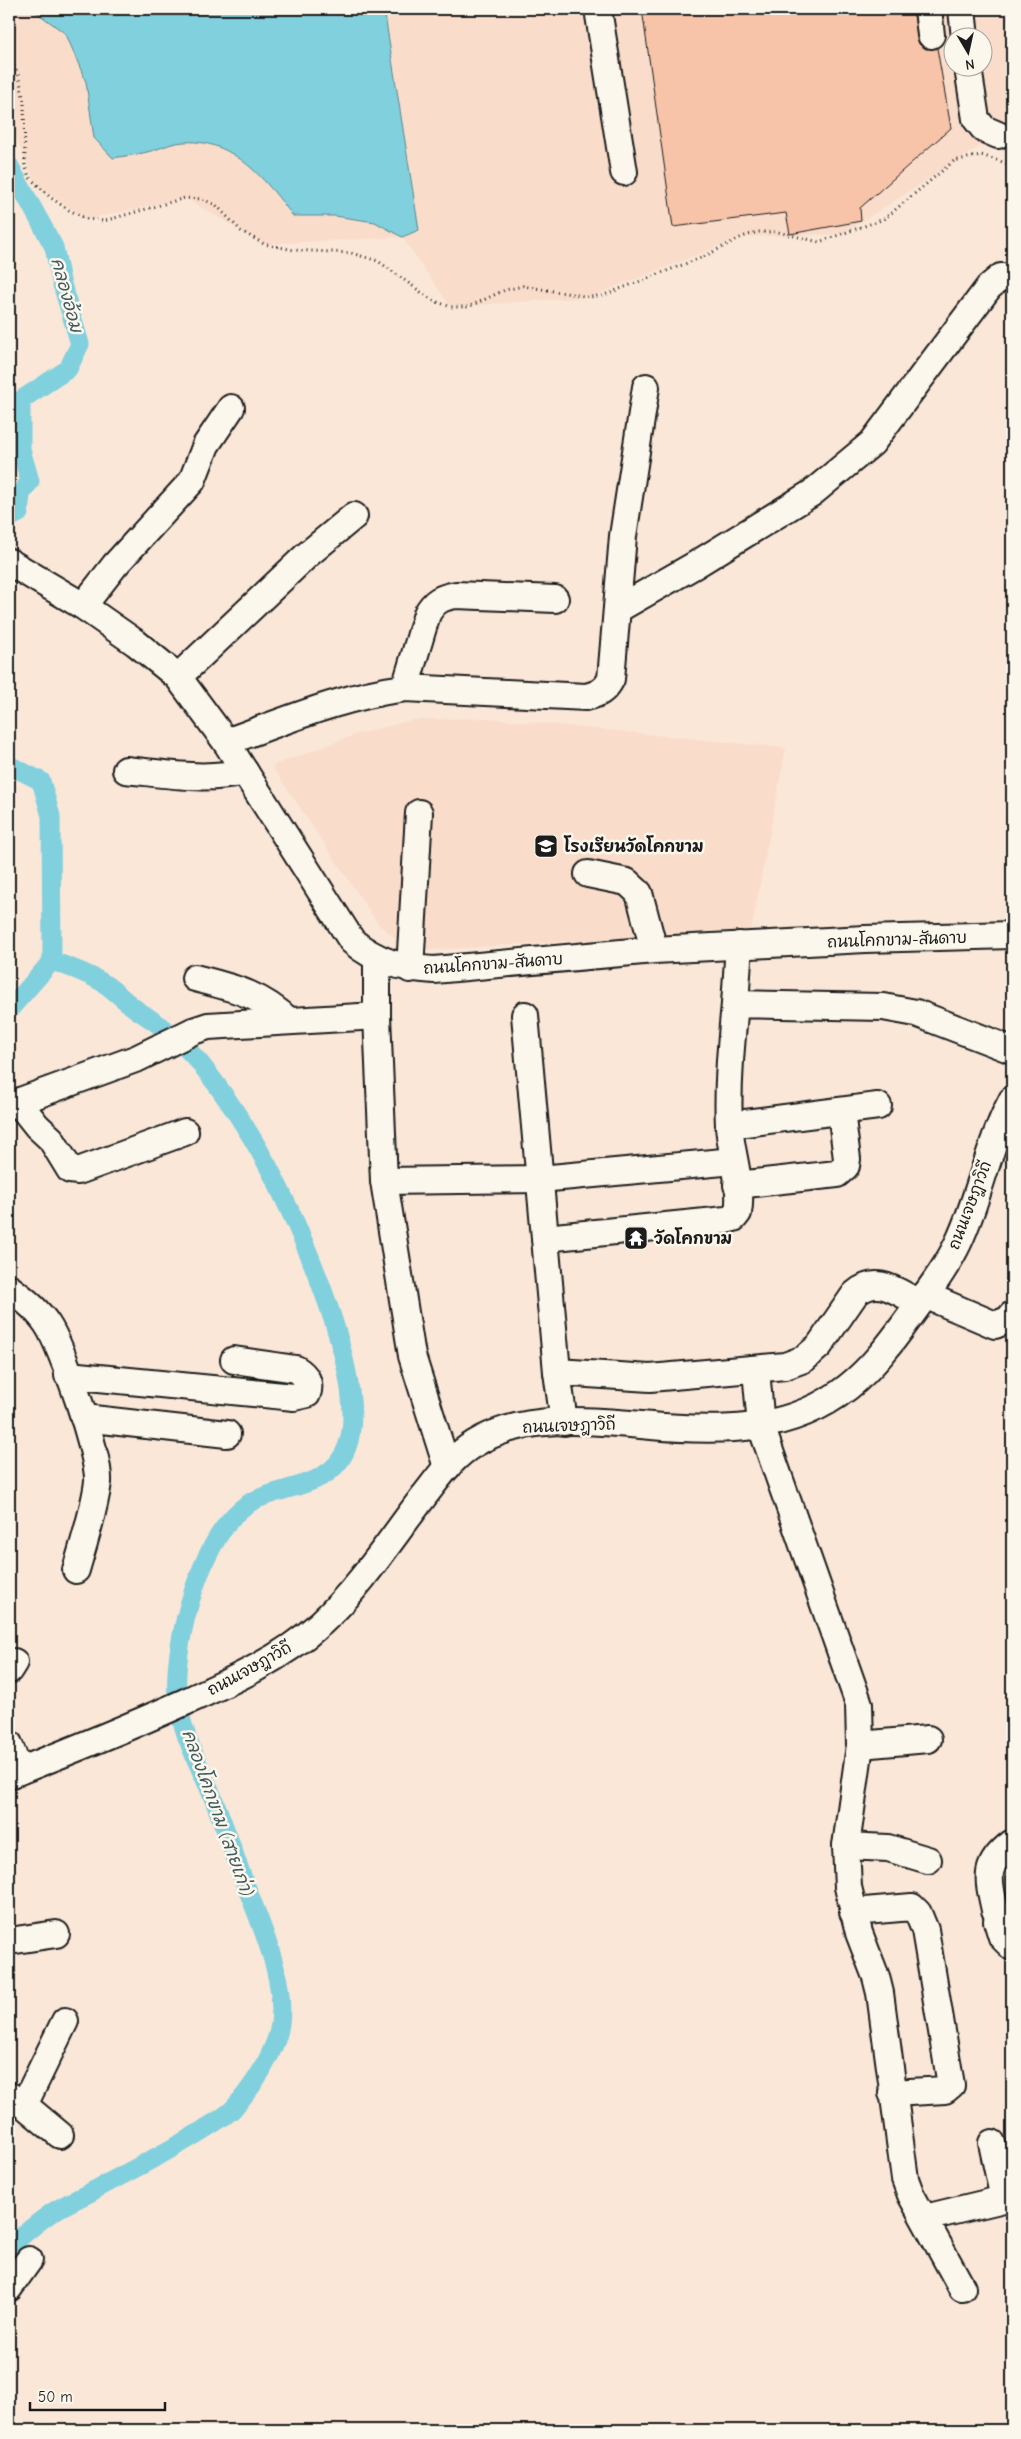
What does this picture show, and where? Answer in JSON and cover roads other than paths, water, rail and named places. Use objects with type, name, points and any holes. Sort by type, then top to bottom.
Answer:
[{"type":"street","points":[[598,9],[624,172]]},
{"type":"street","points":[[928,9],[931,35]]},
{"type":"street","points":[[962,9],[964,28]]},
{"type":"street","points":[[970,78],[976,119],[984,129],[998,135]]},
{"type":"street","points":[[618,609],[695,565],[812,493],[872,443],[989,287],[1001,277],[1012,278]]},
{"type":"street","points":[[226,742],[353,697],[405,688],[586,697],[599,694],[607,688],[610,679],[618,609],[623,536],[646,387]]},
{"type":"street","points":[[83,606],[115,565],[192,481],[206,445],[231,408]]},
{"type":"street","points":[[178,677],[307,555],[354,516]]},
{"type":"street","name":"ถนนโคกขาม-สันดาบ","points":[[9,562],[83,606],[136,643],[178,677],[226,742],[346,933],[352,941],[377,959],[410,969],[434,970],[654,950],[1012,935]]},
{"type":"street","points":[[405,688],[427,614],[432,604],[442,598],[456,594],[555,599]]},
{"type":"street","points":[[126,770],[201,778],[221,777],[245,772]]},
{"type":"street","points":[[410,969],[419,813]]},
{"type":"street","points":[[588,874],[627,882],[639,893],[654,950]]},
{"type":"street","points":[[545,1238],[734,1218],[738,1213],[736,1173],[729,1125],[731,1054],[739,945]]},
{"type":"street","points":[[377,959],[377,1016],[384,1181],[412,1356],[447,1467]]},
{"type":"street","points":[[196,978],[245,992],[272,1005],[289,1021]]},
{"type":"street","points":[[735,1004],[883,1007],[916,1014],[1012,1050]]},
{"type":"street","points":[[525,1015],[564,1422]]},
{"type":"street","points":[[185,1132],[78,1171],[70,1170],[51,1139],[13,1104],[138,1058],[193,1031],[208,1026],[377,1016]]},
{"type":"street","name":"ถนนเจษฎาวิถี","points":[[14,1773],[124,1729],[232,1680],[269,1660],[320,1625],[360,1579],[447,1467],[471,1445],[496,1431],[520,1426],[564,1422],[620,1423],[699,1430],[761,1426],[814,1408],[847,1388],[876,1360],[922,1299],[959,1241],[1000,1122],[1012,1100]]},
{"type":"street","points":[[729,1125],[878,1106]]},
{"type":"street","points":[[384,1181],[540,1179],[736,1173],[837,1174],[842,1171],[847,1159],[841,1111]]},
{"type":"street","points":[[558,1372],[650,1378],[785,1366],[804,1358],[819,1346],[855,1294],[863,1287],[872,1284],[883,1284],[995,1325],[1010,1319],[1012,1315]]},
{"type":"street","points":[[12,1294],[31,1305],[47,1323],[55,1337],[84,1418],[97,1466],[98,1481],[76,1570]]},
{"type":"street","points":[[68,1375],[294,1397],[307,1394],[309,1388],[308,1380],[303,1373],[296,1369],[234,1360]]},
{"type":"street","points":[[756,1370],[761,1426],[859,1704],[860,1745],[846,1846],[848,1887],[853,1912],[880,1994],[905,2179],[962,2288]]},
{"type":"street","points":[[84,1418],[227,1434]]},
{"type":"street","points":[[860,1745],[928,1739]]},
{"type":"street","points":[[9,1744],[14,1773]]},
{"type":"street","points":[[1012,1844],[998,1854],[990,1866],[988,1880],[1002,1937],[1012,1947]]},
{"type":"street","points":[[846,1846],[888,1848],[928,1860]]},
{"type":"street","points":[[853,1912],[912,1907],[918,1913],[925,1930],[951,2085],[945,2090],[892,2093]]},
{"type":"street","points":[[9,1941],[56,1934]]},
{"type":"street","points":[[60,2135],[17,2100],[65,2021]]},
{"type":"street","points":[[925,2218],[1008,2198],[992,2143]]},
{"type":"street","points":[[9,2288],[29,2260]]},
{"type":"water","points":[[32,9],[384,9],[419,230],[402,237],[375,222],[335,216],[293,216],[270,187],[244,162],[229,152],[213,145],[195,142],[176,143],[143,153],[113,158],[94,138],[86,82],[66,34]]},
{"type":"waterway","name":"คลองอ้อม","points":[[9,165],[54,247],[61,281],[80,344],[68,369],[21,400],[21,450],[30,481],[21,494],[19,513],[9,518]]},
{"type":"waterway","name":"คลองโคกขาม (สายเก่า)","points":[[9,765],[41,781],[51,816],[52,961]]},
{"type":"waterway","points":[[9,1010],[52,961]]},
{"type":"waterway","name":"คลองโคกขาม (สายเก่า)","points":[[9,2247],[57,2209],[192,2137],[227,2114],[252,2085],[263,2068],[276,2040],[280,2021],[281,2000],[272,1955],[218,1809],[189,1743],[181,1719],[177,1695],[180,1646],[194,1589],[205,1561],[218,1536],[234,1516],[251,1502],[264,1496],[306,1484],[330,1471],[340,1461],[347,1447],[352,1419],[349,1385],[341,1346],[313,1264],[268,1166],[236,1113],[200,1063],[170,1034],[105,984],[79,971],[52,961]]},
{"type":"place","name":"โรงเรียนวัดโคกขาม","points":[[546,846]]},
{"type":"place","name":"วัดโคกขาม","points":[[636,1238]]}]
